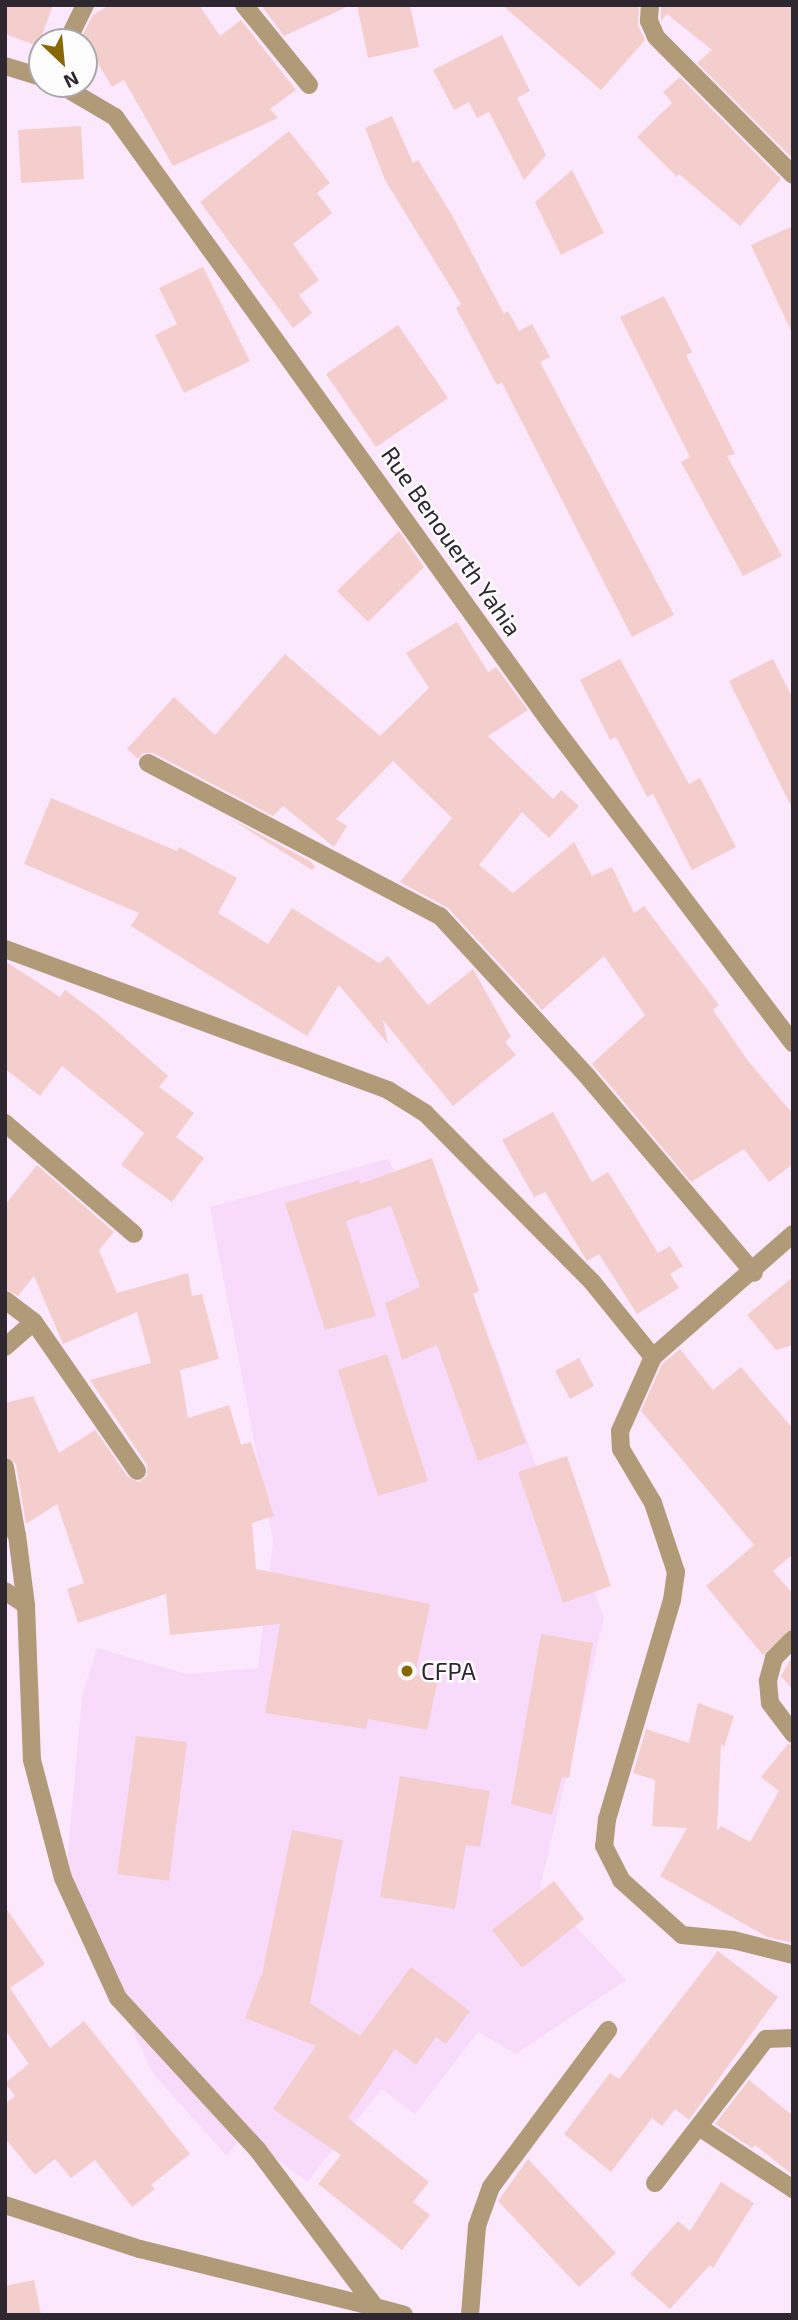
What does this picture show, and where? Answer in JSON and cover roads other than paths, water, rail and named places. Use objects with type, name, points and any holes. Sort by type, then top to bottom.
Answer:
[{"type":"street","points":[[74,28],[85,5]]},
{"type":"street","points":[[244,5],[309,85]]},
{"type":"street","points":[[650,5],[649,21],[656,37],[793,175]]},
{"type":"street","points":[[5,66],[28,73]]},
{"type":"street","name":"Rue Benouerth Yahia","points":[[83,98],[115,117],[553,726],[793,1042]]},
{"type":"street","points":[[148,764],[440,916],[587,1076],[754,1273]]},
{"type":"street","points":[[5,949],[388,1090],[425,1113],[593,1283],[653,1357]]},
{"type":"street","points":[[5,1124],[134,1234]]},
{"type":"street","points":[[793,1234],[754,1273],[653,1357],[619,1441],[653,1503],[676,1572],[672,1600],[607,1819],[604,1846],[621,1880],[682,1936],[766,1946],[793,1955]]},
{"type":"street","points":[[5,1300],[34,1322],[137,1471]]},
{"type":"street","points":[[5,1347],[34,1322]]},
{"type":"street","points":[[5,1467],[26,1605],[32,1760],[64,1878],[118,1998],[257,2149],[375,2307]]},
{"type":"street","points":[[5,1519],[17,1535]]},
{"type":"street","points":[[5,1591],[26,1605]]},
{"type":"street","points":[[793,1639],[774,1658],[768,1681],[771,1703],[793,1734]]},
{"type":"street","points":[[470,2315],[477,2226],[491,2187],[608,2030]]},
{"type":"street","points":[[655,2183],[766,2039],[793,2038]]},
{"type":"street","points":[[699,2127],[793,2189]]},
{"type":"street","points":[[5,2205],[140,2249],[404,2315]]},
{"type":"place","name":"CFPA","points":[[407,1671]]}]
